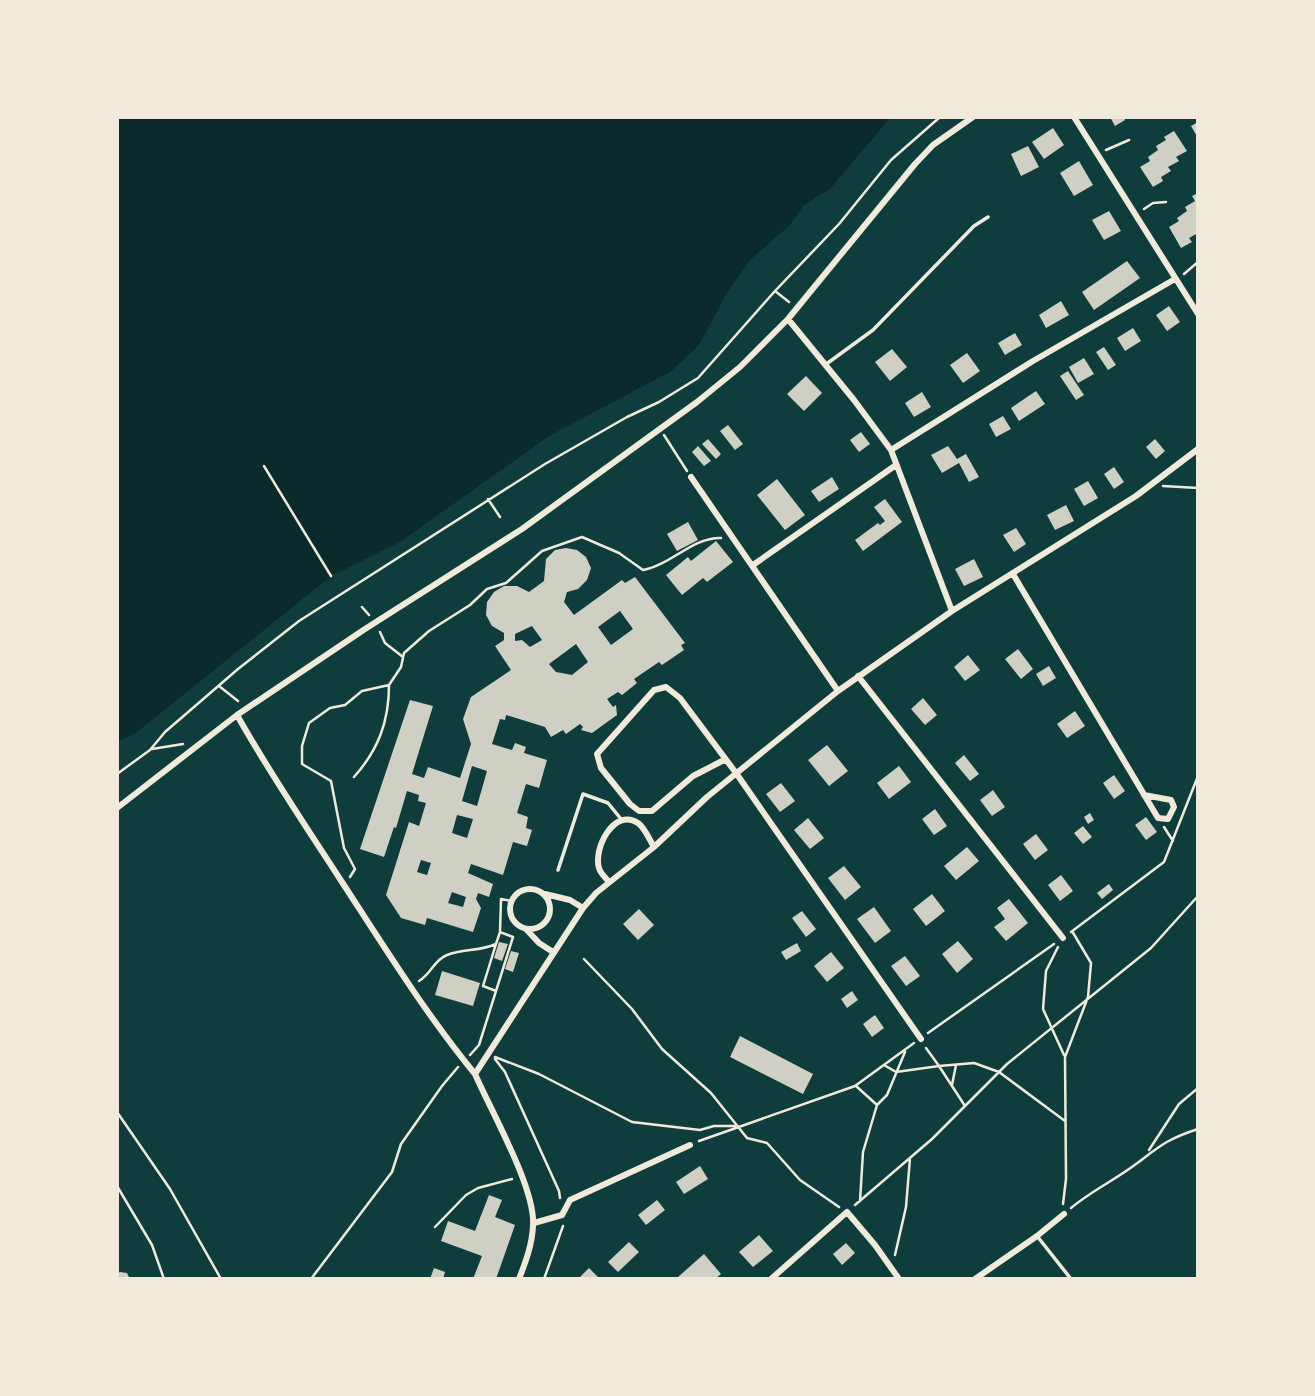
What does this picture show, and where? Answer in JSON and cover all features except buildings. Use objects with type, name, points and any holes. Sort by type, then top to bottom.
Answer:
[{"type":"street","points":[[117,808],[237,715],[523,529],[660,430],[740,367],[788,319],[915,164],[933,145],[973,117]]},
{"type":"street","points":[[1074,117],[1198,314]]},
{"type":"street","points":[[891,450],[1032,361],[1175,279]]},
{"type":"street","points":[[788,319],[891,450],[952,611]]},
{"type":"street","points":[[475,1074],[583,908],[609,882],[736,773],[838,691],[952,611],[1150,486],[1198,449]]},
{"type":"street","points":[[753,565],[896,465]]},
{"type":"street","points":[[691,477],[838,691]]},
{"type":"street","points":[[1013,574],[1144,795],[1158,818],[1168,819],[1173,814],[1171,800],[1144,795]]},
{"type":"street","points":[[858,677],[1063,938]]},
{"type":"street","points":[[724,760],[693,776],[652,811],[639,811],[630,804],[601,768],[597,754],[654,690],[666,687],[680,698],[736,773],[921,1039]]},
{"type":"street","points":[[237,715],[259,755],[410,986],[475,1074],[529,1190],[534,1223],[530,1252],[519,1279]]},
{"type":"street","points":[[609,882],[599,869],[599,850],[610,827],[623,821],[639,824],[654,846]]},
{"type":"street","points":[[553,952],[512,918],[511,901],[520,891],[533,888],[570,900],[583,908]]},
{"type":"street","points":[[526,929],[537,929],[551,914],[551,903],[545,894]]},
{"type":"street","points":[[534,1223],[562,1215],[570,1200],[690,1145]]},
{"type":"street","points":[[771,1279],[847,1212],[900,1278]]},
{"type":"street","points":[[975,1279],[1064,1214]]},
{"type":"lane","points":[[825,365],[873,330],[974,226],[988,217]]},
{"type":"lane","points":[[558,870],[583,794],[608,803],[623,821]]},
{"type":"lane","points":[[1037,1236],[1071,1279]]},
{"type":"path","points":[[117,774],[150,750],[165,732],[281,633],[488,499],[627,417],[689,385],[708,368],[775,291],[839,224],[891,160],[940,117]]},
{"type":"path","points":[[1098,154],[1129,140]]},
{"type":"path","points":[[1153,203],[1166,202]]},
{"type":"path","points":[[1175,279],[1198,262]]},
{"type":"path","points":[[775,291],[797,308]]},
{"type":"path","points":[[660,430],[691,477]]},
{"type":"path","points":[[264,466],[331,576]]},
{"type":"path","points":[[1150,486],[1198,488]]},
{"type":"path","points":[[488,499],[500,517]]},
{"type":"path","points":[[354,777],[377,747],[385,725],[389,685],[401,667],[404,653],[429,631],[470,605],[487,589],[506,583],[542,551],[582,537],[620,553],[643,570],[654,568],[707,538],[735,539]]},
{"type":"path","points":[[362,607],[376,623],[385,643],[403,657]]},
{"type":"path","points":[[342,881],[354,874],[355,869],[344,848],[335,790],[331,781],[302,764],[304,739],[309,723],[318,715],[330,708],[345,705],[362,691],[389,685]]},
{"type":"path","points":[[219,686],[235,698],[244,711]]},
{"type":"path","points":[[150,750],[204,740]]},
{"type":"path","points":[[690,1145],[855,1086],[1063,938],[1164,862],[1198,776]]},
{"type":"path","points":[[584,960],[632,1009],[662,1049],[711,1093],[747,1138],[768,1143],[800,1180],[847,1212],[910,1158],[999,1072],[1151,948],[1198,896]]},
{"type":"path","points":[[496,991],[483,986],[500,932],[501,899],[511,901]]},
{"type":"path","points":[[1065,1192],[1065,1057],[1088,998],[1091,963],[1072,931]]},
{"type":"path","points":[[311,1279],[392,1172],[401,1144],[442,1086],[479,1045],[513,937],[500,932]]},
{"type":"path","points":[[1063,938],[1046,971],[1043,1009],[1065,1057]]},
{"type":"path","points":[[410,986],[424,978],[436,962],[447,955],[486,949],[496,944]]},
{"type":"path","points":[[921,1039],[965,1106]]},
{"type":"path","points":[[860,1201],[863,1152],[877,1105],[887,1095],[906,1049]]},
{"type":"path","points":[[544,1279],[563,1228],[559,1191],[505,1072],[492,1055],[538,1074],[632,1122],[700,1130],[714,1126],[738,1126]]},
{"type":"path","points":[[884,1065],[896,1072],[974,1063],[999,1072],[1065,1121]]},
{"type":"path","points":[[952,1086],[956,1065]]},
{"type":"path","points":[[855,1086],[877,1105]]},
{"type":"path","points":[[1145,1156],[1179,1104],[1198,1088]]},
{"type":"path","points":[[117,1112],[170,1189],[221,1279]]},
{"type":"path","points":[[1064,1214],[1090,1193],[1178,1135],[1198,1129]]},
{"type":"path","points":[[892,1267],[906,1207],[910,1158]]},
{"type":"path","points":[[435,1227],[466,1195],[478,1188],[522,1176]]},
{"type":"path","points":[[117,1186],[152,1245],[164,1279]]},
{"type":"water","points":[[117,117],[891,117],[830,189],[804,205],[790,225],[751,259],[726,294],[699,345],[670,372],[549,436],[400,542],[331,576],[137,732],[117,742]]}]
